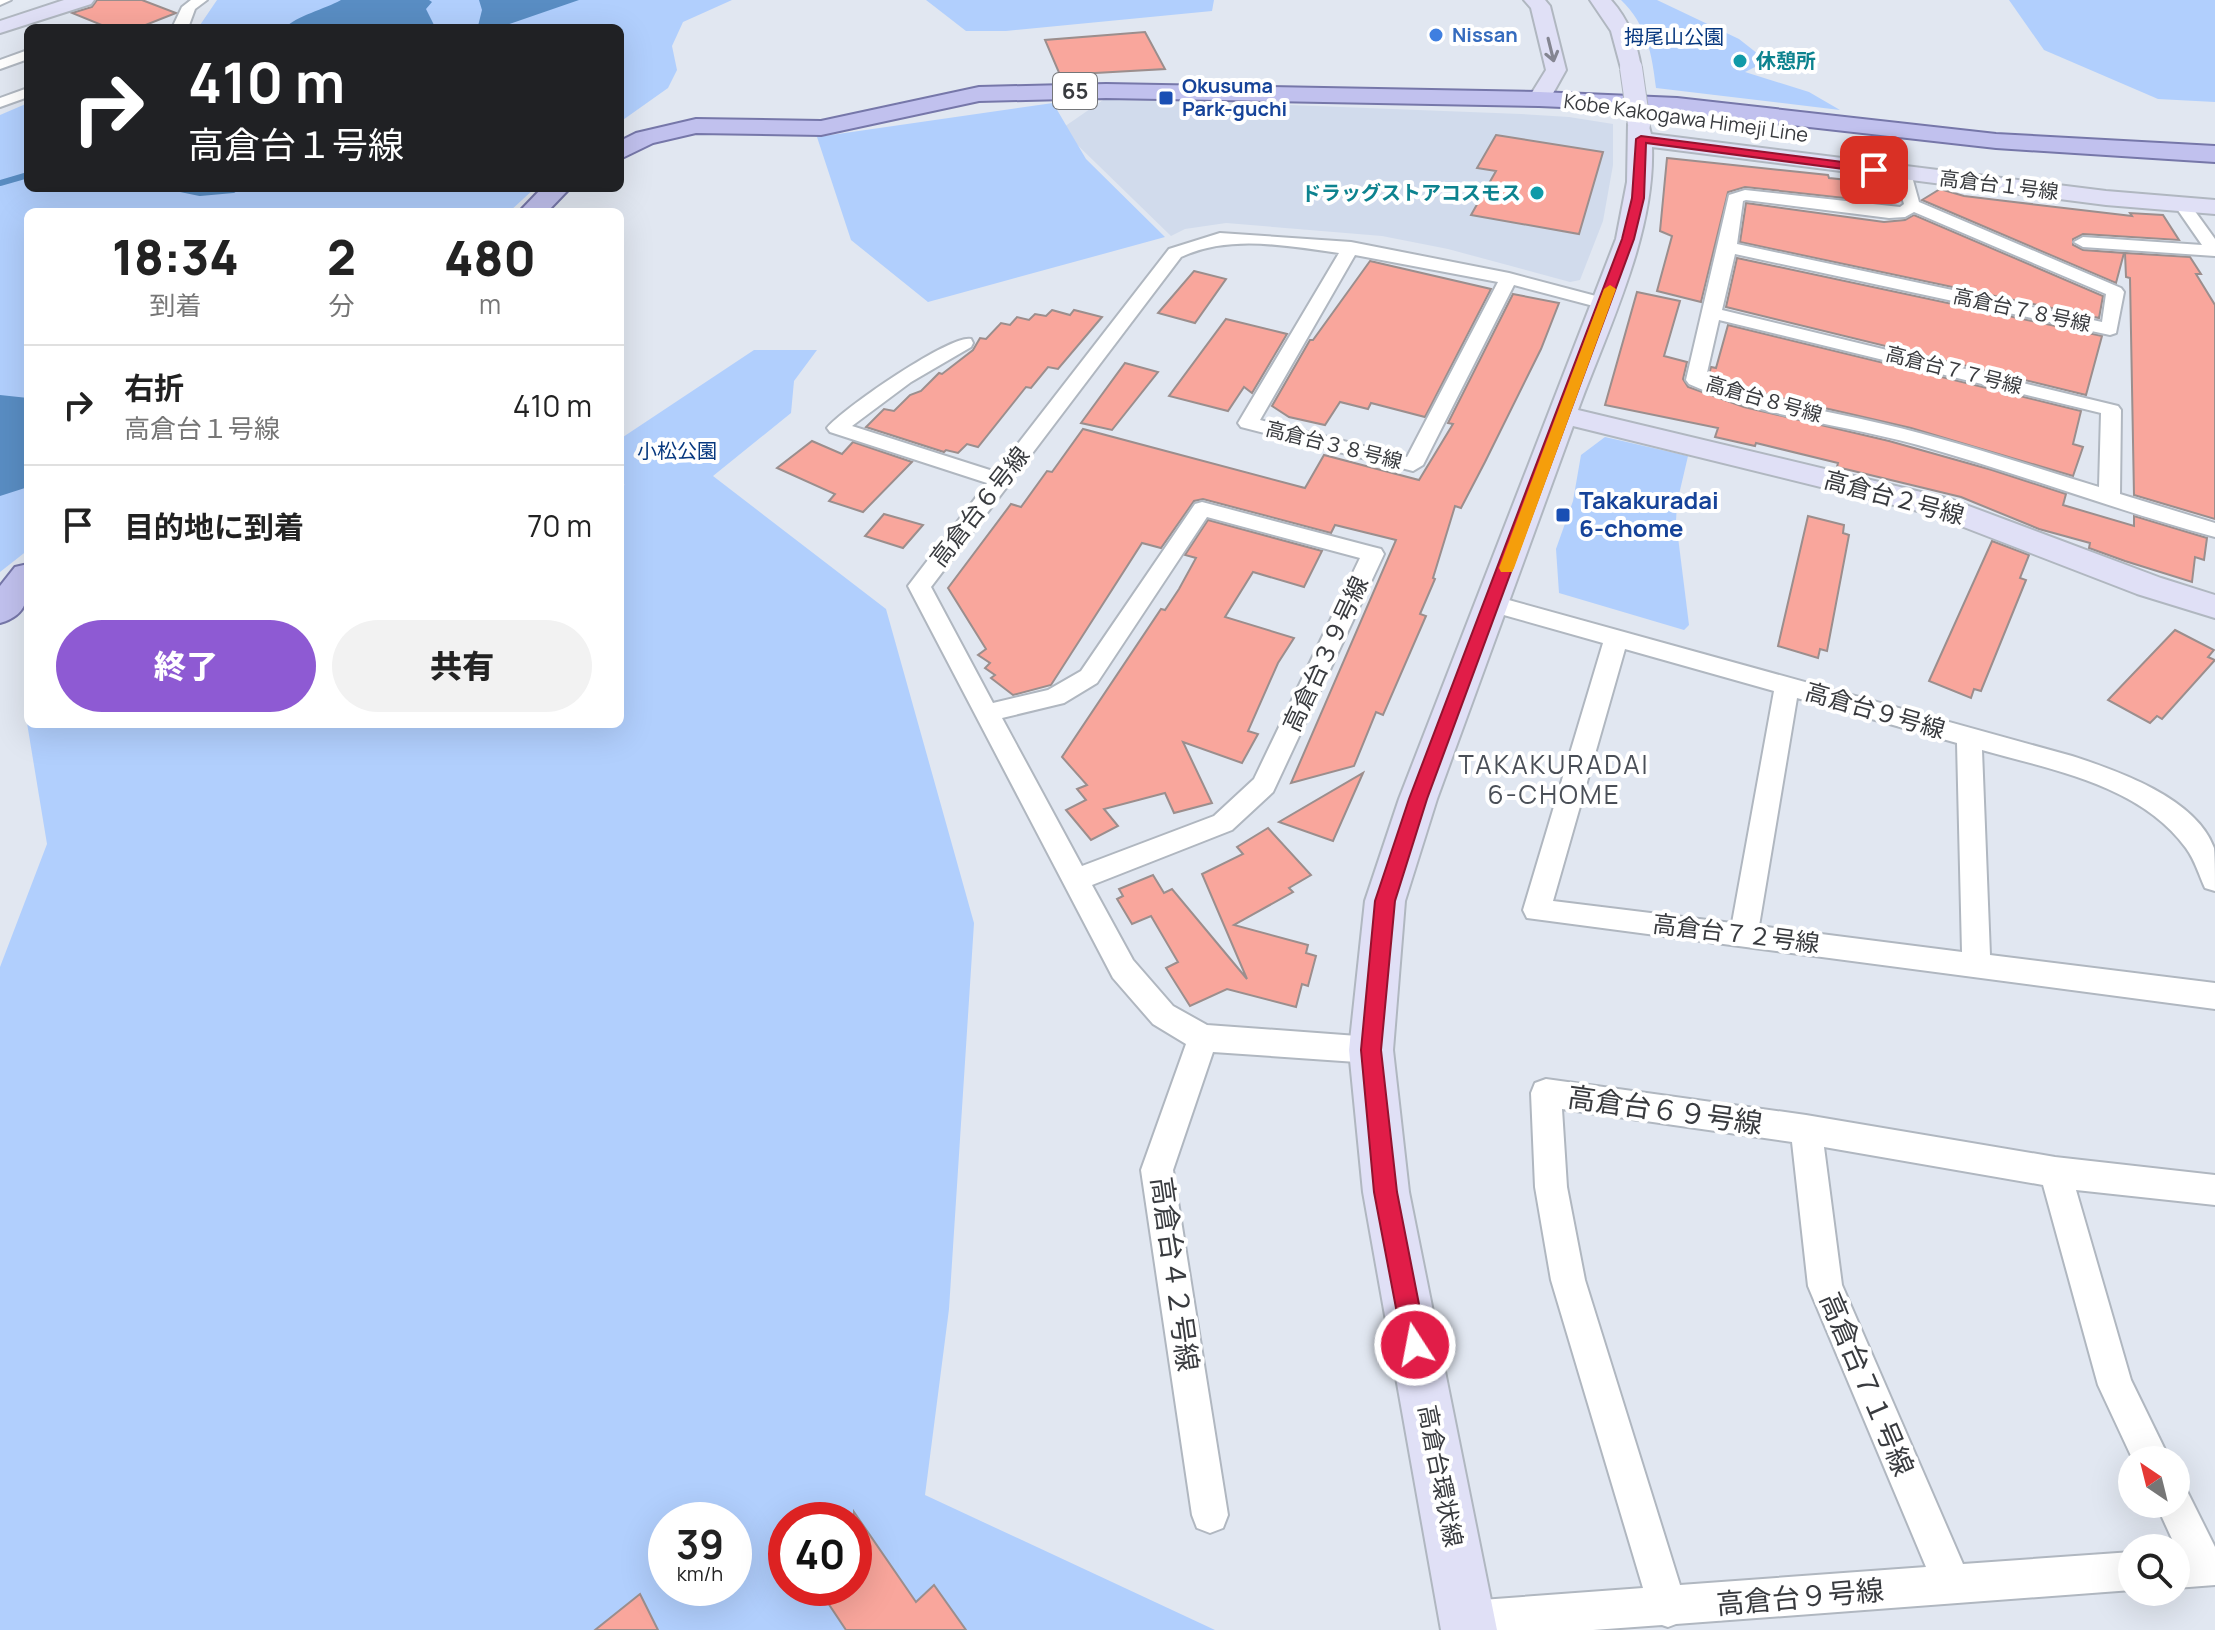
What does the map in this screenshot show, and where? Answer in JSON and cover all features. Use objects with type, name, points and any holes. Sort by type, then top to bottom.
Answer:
[{"type":"main road","name":"Kobe Kakogawa Himeji Line","points":[[624,149],[645,138],[696,126],[821,128],[979,94],[1106,91],[1539,99],[1677,105],[1996,141],[2215,154]]},
{"type":"main road","name":"Kobe Kakogawa Himeji Line","points":[[1539,99],[1946,150],[2215,169]]},
{"type":"main road","points":[[536,208],[553,192]]},
{"type":"main road","points":[[0,610],[24,581]]},
{"type":"street","points":[[0,27],[84,0]]},
{"type":"street","points":[[183,24],[189,7],[200,0]]},
{"type":"street","points":[[1534,0],[1540,6],[1556,70],[1539,99]]},
{"type":"street","name":"高倉台環状線","points":[[1468,1625],[1386,1192],[1371,1050],[1385,901],[1418,799],[1605,304],[1628,239],[1638,198],[1640,131],[1631,68],[1624,36],[1609,8],[1600,0]]},
{"type":"street","points":[[0,65],[24,50]]},
{"type":"street","points":[[1531,68],[1539,99]]},
{"type":"street","points":[[0,103],[24,94]]},
{"type":"street","name":"高倉台１号線","points":[[1640,131],[1903,173],[2183,206],[2215,207]]},
{"type":"street","points":[[1903,173],[1912,205]]},
{"type":"street","name":"高倉台８号線","points":[[1912,205],[1905,212],[1889,213],[1745,195],[1735,198],[1728,247],[1696,380],[1715,389],[1885,430],[2215,530]]},
{"type":"street","name":"高倉台７８号線","points":[[1728,247],[2110,329],[2115,292],[1912,205]]},
{"type":"street","points":[[2183,206],[2215,251]]},
{"type":"street","name":"高倉台６号線","points":[[1371,1050],[1203,1038],[1163,1015],[1123,969],[919,586],[1175,253],[1194,243],[1237,236],[1351,247],[1454,265],[1605,304]]},
{"type":"street","points":[[2083,242],[2215,251]]},
{"type":"street","name":"高倉台３８号線","points":[[1351,247],[1248,423],[1413,465],[1509,278]]},
{"type":"street","name":"高倉台７７号線","points":[[1712,313],[2111,410],[2109,497]]},
{"type":"street","points":[[964,343],[904,378],[837,428],[1001,480]]},
{"type":"street","name":"高倉台２号線","points":[[1564,415],[1939,506],[2215,607]]},
{"type":"street","name":"高倉台３９号線","points":[[987,713],[1055,697],[1089,677],[1202,509],[1373,554],[1264,785],[1223,823],[1076,880]]},
{"type":"street","name":"高倉台９号線","points":[[1494,604],[2072,766],[2128,786],[2163,807],[2186,830],[2196,841],[2215,880]]},
{"type":"street","name":"高倉台７２号線","points":[[1616,639],[1537,910],[2215,996]]},
{"type":"street","points":[[1744,935],[1787,686]]},
{"type":"street","points":[[1969,737],[1976,964]]},
{"type":"street","name":"高倉台４２号線","points":[[1203,1038],[1157,1170],[1210,1515]]},
{"type":"street","name":"高倉台６９号線","points":[[1668,1608],[1568,1280],[1551,1187],[1546,1093],[1806,1129],[2055,1172],[2215,1190]]},
{"type":"street","name":"高倉台７１号線","points":[[1806,1129],[1825,1286],[1952,1583]]},
{"type":"street","points":[[2055,1172],[2115,1385],[2145,1446]]},
{"type":"street","points":[[2180,1518],[2199,1567]]},
{"type":"street","name":"高倉台９号線","points":[[1468,1625],[1952,1583],[2118,1572]]},
{"type":"shaded area","points":[[341,0],[429,0],[432,2],[426,9],[434,24],[290,24]]},
{"type":"shaded area","points":[[479,0],[579,0],[510,24],[478,24],[482,10]]},
{"type":"shaded area","points":[[1106,98],[1521,114],[1613,124],[1613,165],[1603,221],[1580,280],[1570,282],[1448,249],[1382,236],[1226,223],[1185,229],[1171,236],[1061,129]]},
{"type":"shaded area","points":[[0,395],[24,398],[24,488],[0,496]]},
{"type":"green space","points":[[217,0],[732,0],[683,22],[672,46],[677,70],[668,88],[624,119],[624,24],[201,24]]},
{"type":"green space","points":[[926,0],[1214,0],[1212,11],[1006,31],[966,31]]},
{"type":"green space","name":"拇尾山公園","points":[[1621,0],[1657,0],[1739,39],[1767,61],[1745,72],[1809,92],[1840,110],[1656,88],[1647,41],[1637,20]]},
{"type":"green space","points":[[2009,0],[2215,0],[2215,102],[2158,99],[2044,50]]},
{"type":"green space","points":[[1053,103],[1086,159],[1165,237],[928,302],[851,240],[817,137]]},
{"type":"green space","points":[[24,105],[24,192],[531,192],[513,208],[24,208],[24,553],[0,572],[0,115]]},
{"type":"green space","name":"小松公園","points":[[754,350],[817,350],[794,381],[791,413],[713,476],[886,609],[974,923],[949,1309],[925,1495],[1215,1630],[0,1630],[0,967],[47,844],[28,728],[624,728],[624,436]]},
{"type":"green space","points":[[1605,437],[1688,456],[1676,521],[1689,625],[1684,630],[1559,593],[1556,549],[1573,501],[1581,455]]},
{"type":"building","points":[[97,0],[142,0],[176,13],[148,24],[99,24],[72,13],[92,7]]},
{"type":"building","points":[[1145,32],[1165,69],[1060,75],[1045,40]]},
{"type":"building","name":"ドラッグストアコスモス","points":[[1496,135],[1603,152],[1579,234],[1471,215],[1496,171],[1477,168]]},
{"type":"building","points":[[1667,158],[1877,183],[1881,202],[1745,187],[1728,192],[1701,302],[1657,291],[1672,236],[1660,231]]},
{"type":"building","points":[[1940,189],[1964,196],[2132,216],[2130,213],[2163,215],[2179,240],[2083,234],[2073,239],[2073,245],[2083,250],[2124,253],[2116,283],[1922,200]]},
{"type":"building","points":[[1746,203],[1884,222],[1905,220],[1914,215],[2103,296],[2099,318],[1740,242]]},
{"type":"building","points":[[2125,253],[2190,257],[2201,274],[2196,274],[2215,305],[2215,519],[2134,495],[2130,278],[2126,277]]},
{"type":"building","points":[[1737,258],[2102,336],[2086,395],[1726,307]]},
{"type":"building","points":[[1370,261],[1491,289],[1425,417],[1371,403],[1368,409],[1340,402],[1325,425],[1289,417],[1272,406],[1310,340]]},
{"type":"building","points":[[1194,271],[1226,279],[1195,323],[1158,313]]},
{"type":"building","points":[[1637,292],[1680,301],[1664,356],[1687,362],[1683,379],[1688,387],[1744,407],[1889,441],[1992,470],[2066,494],[2063,505],[2134,526],[2134,516],[2207,538],[2204,560],[2195,557],[2192,582],[2089,548],[2090,543],[2039,529],[1961,497],[1837,467],[1838,463],[1756,443],[1755,446],[1715,437],[1718,428],[1605,405]]},
{"type":"building","points":[[1513,294],[1559,303],[1541,349],[1485,462],[1461,508],[1455,506],[1435,579],[1420,614],[1426,616],[1383,715],[1376,712],[1354,766],[1291,783],[1396,540],[1335,525],[1331,533],[1203,499],[1194,501],[1161,548],[1142,543],[1051,685],[1013,695],[991,678],[995,675],[985,668],[990,663],[978,655],[986,649],[948,588],[1011,504],[1021,507],[1047,471],[1052,472],[1083,429],[1305,488],[1324,455],[1419,480],[1453,424],[1448,423]]},
{"type":"building","points":[[1052,310],[1070,315],[1074,310],[1102,317],[1058,369],[1048,367],[1031,388],[1026,387],[978,447],[967,444],[958,453],[944,452],[866,427],[884,409],[894,411],[910,395],[921,391],[939,373],[942,374],[973,350],[980,338],[986,339],[1001,323],[1010,325],[1017,317],[1029,320],[1035,314],[1046,316]]},
{"type":"building","points":[[1226,319],[1287,334],[1252,393],[1244,387],[1228,411],[1169,396]]},
{"type":"building","points":[[1728,325],[2081,411],[2073,444],[2083,447],[2073,476],[1911,428],[1772,396],[1709,375],[1711,367],[1716,368]]},
{"type":"building","points":[[1125,363],[1158,372],[1112,430],[1081,423]]},
{"type":"building","points":[[812,441],[842,454],[853,442],[912,462],[863,512],[829,501],[835,494],[777,468]]},
{"type":"building","points":[[884,514],[923,525],[903,548],[865,536]]},
{"type":"building","points":[[1808,516],[1844,525],[1843,533],[1849,535],[1827,651],[1820,649],[1818,658],[1778,646]]},
{"type":"building","points":[[1208,520],[1322,551],[1304,587],[1253,572],[1225,617],[1294,638],[1278,663],[1248,731],[1258,734],[1242,763],[1183,742],[1212,803],[1174,813],[1165,793],[1104,809],[1118,826],[1091,840],[1066,810],[1086,800],[1077,789],[1087,785],[1062,757],[1161,609],[1165,610],[1179,589],[1196,558],[1185,555]]},
{"type":"building","points":[[1992,541],[2029,555],[2020,578],[2026,580],[1981,691],[1974,689],[1971,698],[1929,681]]},
{"type":"building","points":[[2175,630],[2214,650],[2208,657],[2215,660],[2162,719],[2157,716],[2150,723],[2108,700]]},
{"type":"building","points":[[1363,773],[1333,841],[1279,822]]},
{"type":"building","points":[[1268,828],[1311,875],[1289,888],[1293,892],[1234,925],[1308,945],[1306,953],[1316,956],[1308,986],[1302,984],[1296,1007],[1227,989],[1190,1006],[1166,968],[1178,962],[1151,916],[1132,924],[1117,899],[1123,896],[1119,889],[1153,875],[1164,893],[1172,889],[1247,979],[1202,874],[1243,854],[1237,847]]},
{"type":"building","points":[[872,1538],[916,1602],[934,1585],[966,1630],[846,1630],[830,1606],[872,1606]]},
{"type":"building","points":[[640,1594],[658,1630],[595,1630]]},
{"type":"waterway","points":[[0,183],[24,176]]},
{"type":"waterway","points":[[195,192],[211,192]]},
{"type":"slow traffic","points":[[1506,568],[1610,289]]},
{"type":"place","name":"Nissan","points":[[1436,35]]},
{"type":"place","name":"休憩所","points":[[1740,61]]},
{"type":"place","name":"Okusuma Park-guchi","points":[[1166,98]]},
{"type":"place","name":"ドラッグストアコスモス","points":[[1537,193]]},
{"type":"place","name":"Takakuradai 6-chome","points":[[1563,515]]},
{"type":"district","name":"TAKAKURADAI 6-CHOME","points":[[1554,780]]},
{"type":"route","points":[[1415,1345],[1386,1192],[1371,1050],[1385,901],[1418,799],[1494,604],[1628,239],[1638,198],[1643,154],[1641,139],[1874,170]]}]
